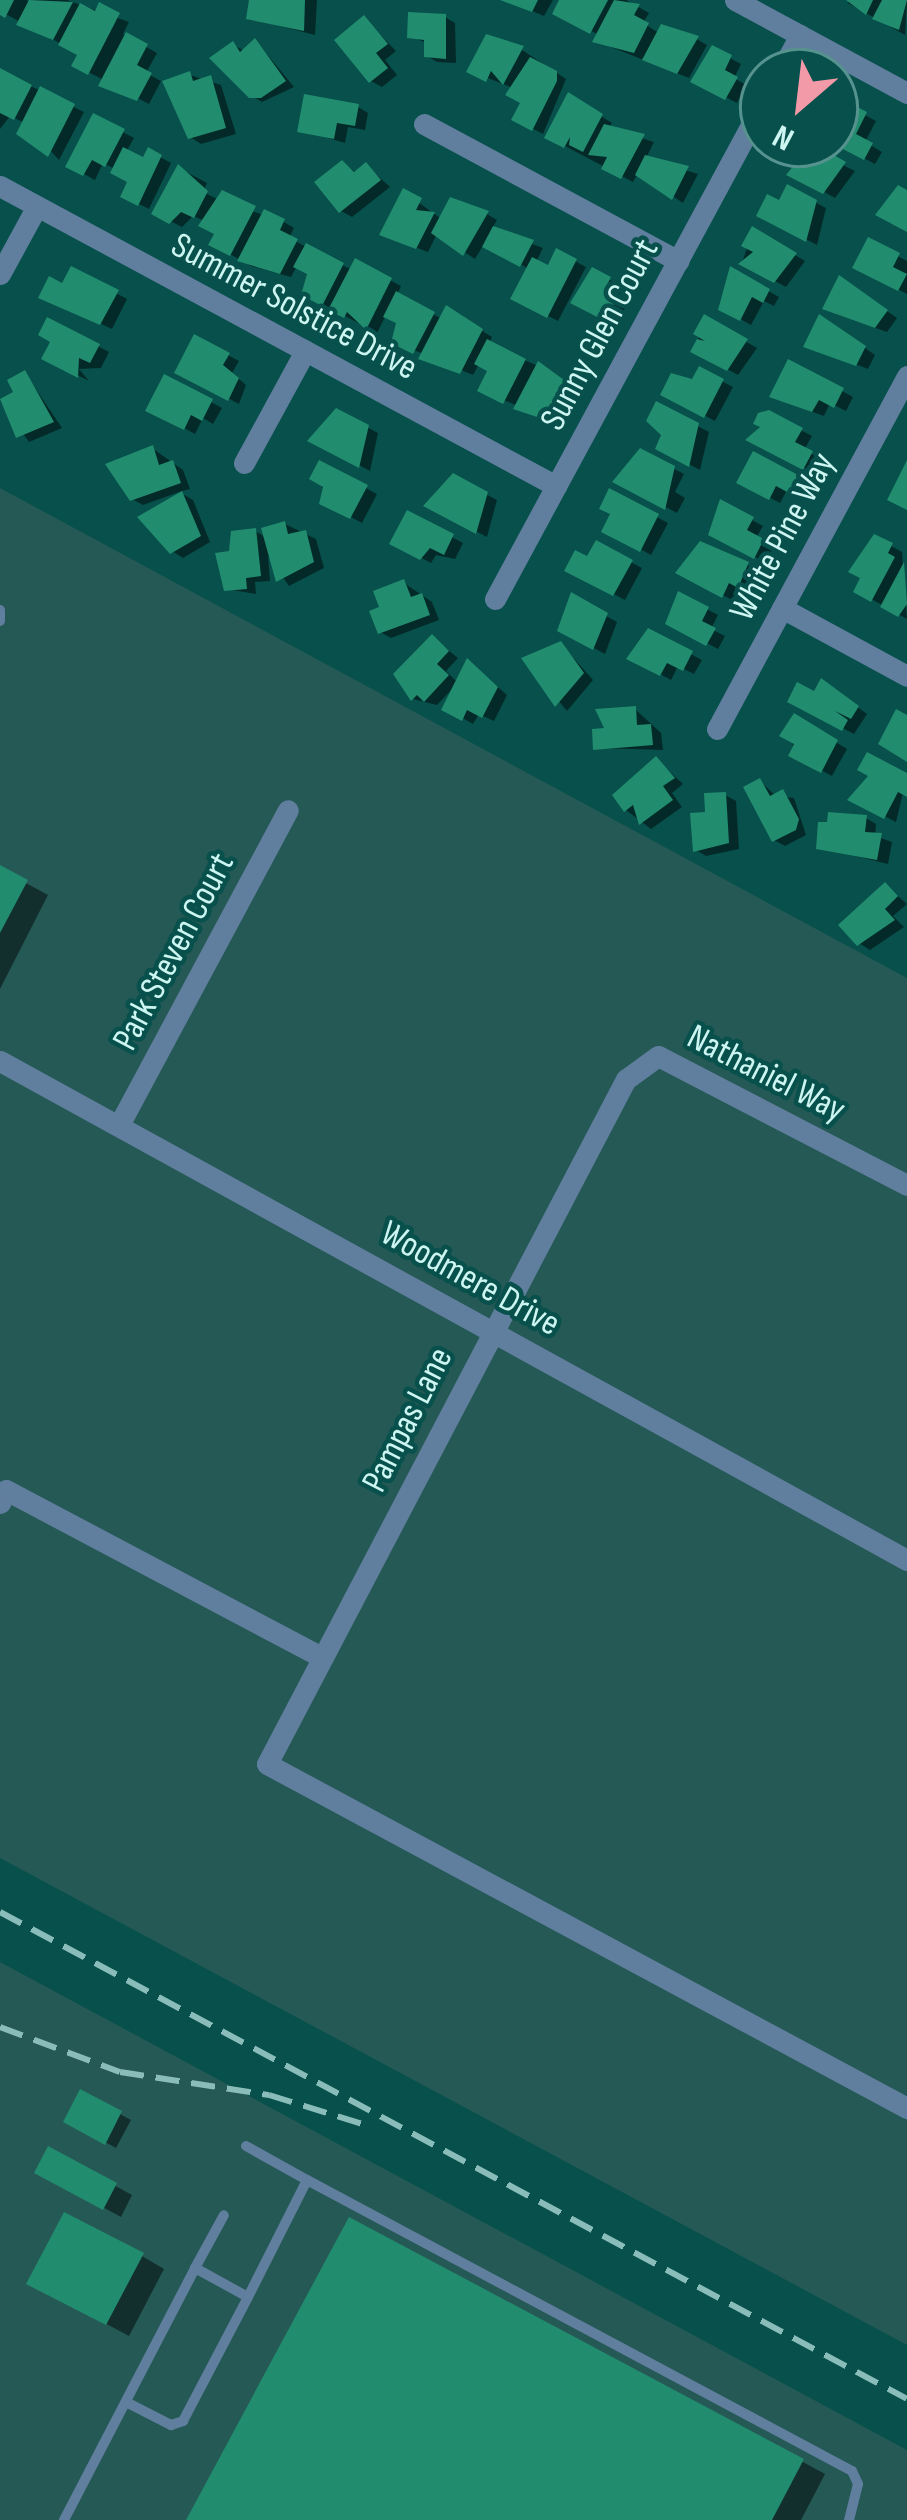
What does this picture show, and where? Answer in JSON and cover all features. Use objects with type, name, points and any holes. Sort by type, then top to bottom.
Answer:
[{"type":"street","points":[[735,0],[907,93]]},
{"type":"street","points":[[793,48],[800,35]]},
{"type":"street","points":[[424,124],[678,260]]},
{"type":"street","name":"Sunny Glen Court","points":[[495,599],[739,147]]},
{"type":"street","name":"Summer Solstice Drive","points":[[0,186],[556,486]]},
{"type":"street","points":[[0,274],[37,206]]},
{"type":"street","points":[[244,463],[305,351]]},
{"type":"street","name":"White Pine Way","points":[[717,729],[906,381]]},
{"type":"street","points":[[782,608],[907,676]]},
{"type":"street","name":"Park Steven Court","points":[[119,1125],[288,810]]},
{"type":"street","name":"Nathaniel Way","points":[[658,1056],[907,1185]]},
{"type":"street","name":"Pampas Lane","points":[[658,1056],[626,1079],[267,1764],[907,2108]]},
{"type":"street","name":"Woodmere Drive","points":[[0,1060],[907,1559]]},
{"type":"street","points":[[0,1503],[6,1490],[322,1657]]},
{"type":"lane","points":[[0,610],[0,621]]},
{"type":"lane","points":[[246,2146],[852,2471],[858,2484],[849,2520]]},
{"type":"lane","points":[[125,2402],[170,2425],[183,2421],[307,2180]]},
{"type":"lane","points":[[64,2520],[224,2215]]},
{"type":"lane","points":[[195,2268],[248,2297]]},
{"type":"shaded area","points":[[0,488],[907,978],[907,2345],[0,1858]]},
{"type":"shaded area","points":[[0,1962],[907,2450],[907,2520],[0,2520]]},
{"type":"building","points":[[0,0],[14,0],[5,18],[0,15]]},
{"type":"building","points":[[29,0],[73,2],[53,40],[16,25]]},
{"type":"building","points":[[249,0],[305,0],[304,31],[246,19]]},
{"type":"building","points":[[500,0],[538,0],[532,12]]},
{"type":"building","points":[[559,0],[608,0],[590,34],[552,14]]},
{"type":"building","points":[[614,0],[640,4],[634,15],[649,23],[634,53],[592,42]]},
{"type":"building","points":[[846,0],[873,0],[866,15]]},
{"type":"building","points":[[882,0],[907,0],[899,30],[872,19]]},
{"type":"building","points":[[99,2],[120,13],[88,75],[71,66],[77,55],[58,45],[80,3],[95,11]]},
{"type":"building","points":[[408,12],[446,14],[446,59],[424,57],[424,40],[407,38]]},
{"type":"building","points":[[364,15],[388,44],[376,53],[388,68],[369,83],[334,40]]},
{"type":"building","points":[[661,24],[699,36],[677,74],[642,60]]},
{"type":"building","points":[[126,32],[148,44],[137,65],[152,73],[137,101],[98,86]]},
{"type":"building","points":[[486,34],[524,46],[503,85],[491,71],[486,82],[466,72]]},
{"type":"building","points":[[255,38],[286,81],[261,98],[249,98],[209,58],[233,41],[240,52]]},
{"type":"building","points":[[712,45],[732,55],[725,70],[738,77],[725,100],[690,82]]},
{"type":"building","points":[[530,57],[557,71],[557,81],[532,131],[511,120],[520,103],[505,95]]},
{"type":"building","points":[[0,68],[32,85],[14,120],[0,113]]},
{"type":"building","points":[[190,71],[193,81],[211,75],[226,128],[188,139],[162,81]]},
{"type":"building","points":[[40,86],[75,104],[48,157],[16,134]]},
{"type":"building","points":[[568,92],[603,114],[583,152],[569,145],[570,137],[564,148],[544,138]]},
{"type":"building","points":[[304,94],[359,104],[355,126],[337,123],[334,139],[297,132]]},
{"type":"building","points":[[93,113],[125,129],[105,167],[92,160],[83,176],[65,167]]},
{"type":"building","points":[[604,124],[645,134],[621,179],[601,169],[607,157],[588,155]]},
{"type":"building","points":[[859,136],[873,143],[864,160],[859,157]]},
{"type":"building","points":[[123,147],[143,157],[148,147],[162,155],[138,206],[120,197],[127,182],[110,173]]},
{"type":"building","points":[[645,155],[689,166],[672,200],[635,175]]},
{"type":"building","points":[[342,160],[354,172],[366,162],[381,180],[339,213],[314,182]]},
{"type":"building","points":[[178,164],[208,191],[194,218],[181,212],[169,224],[151,214]]},
{"type":"building","points":[[792,168],[842,168],[823,194],[786,175]]},
{"type":"building","points":[[787,184],[817,200],[806,242],[756,216],[767,194],[779,200]]},
{"type":"building","points":[[898,185],[907,190],[907,232],[875,215]]},
{"type":"building","points":[[403,188],[422,198],[416,210],[435,212],[416,249],[379,235]]},
{"type":"building","points":[[222,190],[256,206],[230,256],[208,245],[214,234],[198,226]]},
{"type":"building","points":[[450,197],[489,211],[463,256],[431,233]]},
{"type":"building","points":[[264,209],[285,219],[280,230],[298,239],[280,274],[237,261]]},
{"type":"building","points":[[493,226],[534,240],[520,267],[482,247]]},
{"type":"building","points":[[752,226],[797,253],[774,283],[738,264],[753,252],[741,246]]},
{"type":"building","points":[[868,237],[900,253],[893,267],[907,274],[898,291],[852,268]]},
{"type":"building","points":[[306,243],[344,263],[322,306],[301,295],[307,274],[293,267]]},
{"type":"building","points":[[556,248],[577,259],[547,318],[510,299],[532,257],[548,265]]},
{"type":"building","points":[[355,258],[392,278],[366,330],[347,312],[344,318],[328,310]]},
{"type":"building","points":[[71,266],[119,290],[100,325],[38,298],[49,276],[62,283]]},
{"type":"building","points":[[730,266],[770,289],[763,303],[752,297],[740,321],[718,310]]},
{"type":"building","points":[[592,267],[611,277],[604,291],[616,300],[605,321],[570,303]]},
{"type":"building","points":[[839,275],[888,310],[875,328],[822,309]]},
{"type":"building","points":[[396,291],[435,312],[413,354],[391,343],[396,323],[383,317]]},
{"type":"building","points":[[446,305],[483,329],[460,374],[418,359]]},
{"type":"building","points":[[704,314],[748,339],[727,371],[690,352],[697,339],[705,341],[693,334]]},
{"type":"building","points":[[819,314],[866,346],[856,366],[803,347]]},
{"type":"building","points":[[47,317],[100,344],[90,363],[79,358],[78,378],[41,359],[50,342],[38,335]]},
{"type":"building","points":[[194,334],[230,353],[223,365],[239,378],[228,401],[174,373]]},
{"type":"building","points":[[487,339],[526,359],[503,404],[477,391],[487,371],[474,364]]},
{"type":"building","points":[[788,359],[844,388],[834,408],[819,400],[812,412],[769,397]]},
{"type":"building","points":[[538,361],[571,385],[552,422],[513,409]]},
{"type":"building","points":[[699,366],[724,379],[704,418],[660,395],[671,373],[692,379]]},
{"type":"building","points":[[25,370],[54,422],[16,438],[0,399],[13,392],[7,380]]},
{"type":"building","points":[[164,374],[213,399],[202,421],[191,415],[184,430],[145,411]]},
{"type":"building","points":[[656,401],[699,423],[689,467],[655,449],[661,435],[646,421]]},
{"type":"building","points":[[336,408],[369,425],[359,468],[307,441]]},
{"type":"building","points":[[769,410],[803,428],[795,442],[813,451],[803,470],[745,440],[760,427],[753,424],[758,413]]},
{"type":"building","points":[[153,445],[159,465],[173,460],[181,483],[130,501],[105,464]]},
{"type":"building","points":[[640,448],[675,466],[665,510],[612,482]]},
{"type":"building","points":[[753,451],[798,475],[789,493],[776,486],[769,500],[736,483]]},
{"type":"building","points":[[319,460],[368,485],[350,519],[319,504],[323,487],[309,479]]},
{"type":"building","points":[[907,460],[907,510],[887,500]]},
{"type":"building","points":[[453,473],[488,492],[476,534],[423,506]]},
{"type":"building","points":[[609,488],[659,514],[640,552],[601,532],[610,514],[599,509]]},
{"type":"building","points":[[182,491],[201,536],[170,554],[137,517]]},
{"type":"building","points":[[720,499],[754,517],[747,530],[764,539],[754,559],[708,535]]},
{"type":"building","points":[[407,510],[454,534],[444,555],[430,548],[420,560],[389,544]]},
{"type":"building","points":[[285,521],[288,534],[306,530],[314,562],[276,582],[261,528]]},
{"type":"building","points":[[256,528],[261,576],[246,578],[247,589],[224,591],[215,553],[229,551],[231,531]]},
{"type":"building","points":[[874,534],[893,543],[888,553],[895,557],[871,602],[853,592],[860,578],[848,572]]},
{"type":"building","points":[[596,540],[633,560],[613,596],[564,571],[575,550],[587,556]]},
{"type":"building","points":[[700,541],[749,562],[738,588],[729,583],[722,598],[675,573]]},
{"type":"building","points":[[904,562],[907,604],[898,617],[880,607]]},
{"type":"building","points":[[404,579],[411,597],[422,593],[430,615],[378,634],[369,611],[379,607],[373,591]]},
{"type":"building","points":[[678,591],[709,607],[702,621],[716,628],[706,646],[665,624]]},
{"type":"building","points":[[571,592],[608,613],[593,650],[557,631]]},
{"type":"building","points":[[648,628],[693,651],[683,671],[667,663],[660,676],[626,659]]},
{"type":"building","points":[[432,634],[449,651],[437,664],[449,675],[424,702],[417,695],[411,701],[393,674]]},
{"type":"building","points":[[561,641],[584,673],[555,707],[521,658]]},
{"type":"building","points":[[467,658],[498,687],[482,718],[467,710],[462,721],[441,710]]},
{"type":"building","points":[[821,678],[859,706],[851,719],[835,711],[848,720],[842,731],[787,702],[797,682],[814,691]]},
{"type":"building","points":[[636,706],[637,725],[651,724],[653,745],[593,750],[592,729],[604,728],[595,709]]},
{"type":"building","points":[[896,709],[907,715],[907,762],[878,744]]},
{"type":"building","points":[[794,713],[838,740],[821,773],[788,756],[794,744],[779,736]]},
{"type":"building","points":[[867,752],[907,773],[907,797],[898,792],[884,819],[847,800],[868,776],[857,770]]},
{"type":"building","points":[[656,756],[675,778],[663,786],[673,800],[639,825],[633,805],[624,812],[612,795]]},
{"type":"building","points":[[760,778],[770,796],[783,789],[799,819],[796,830],[772,842],[743,787]]},
{"type":"building","points":[[726,792],[729,843],[693,852],[690,813],[705,812],[704,793]]},
{"type":"building","points":[[828,812],[867,815],[865,832],[882,833],[877,860],[816,849],[818,822],[827,822]]},
{"type":"building","points":[[0,865],[28,880],[0,933]]},
{"type":"building","points":[[885,882],[898,896],[885,909],[895,920],[857,946],[838,925]]},
{"type":"building","points":[[80,2089],[122,2111],[105,2145],[63,2122]]},
{"type":"building","points":[[48,2146],[117,2183],[103,2210],[34,2173]]},
{"type":"building","points":[[64,2212],[144,2253],[106,2325],[26,2284]]},
{"type":"building","points":[[349,2217],[804,2459],[772,2520],[186,2520]]},
{"type":"railway","points":[[0,1912],[907,2399]]},
{"type":"railway","points":[[0,2027],[120,2072],[269,2095],[369,2126]]}]
